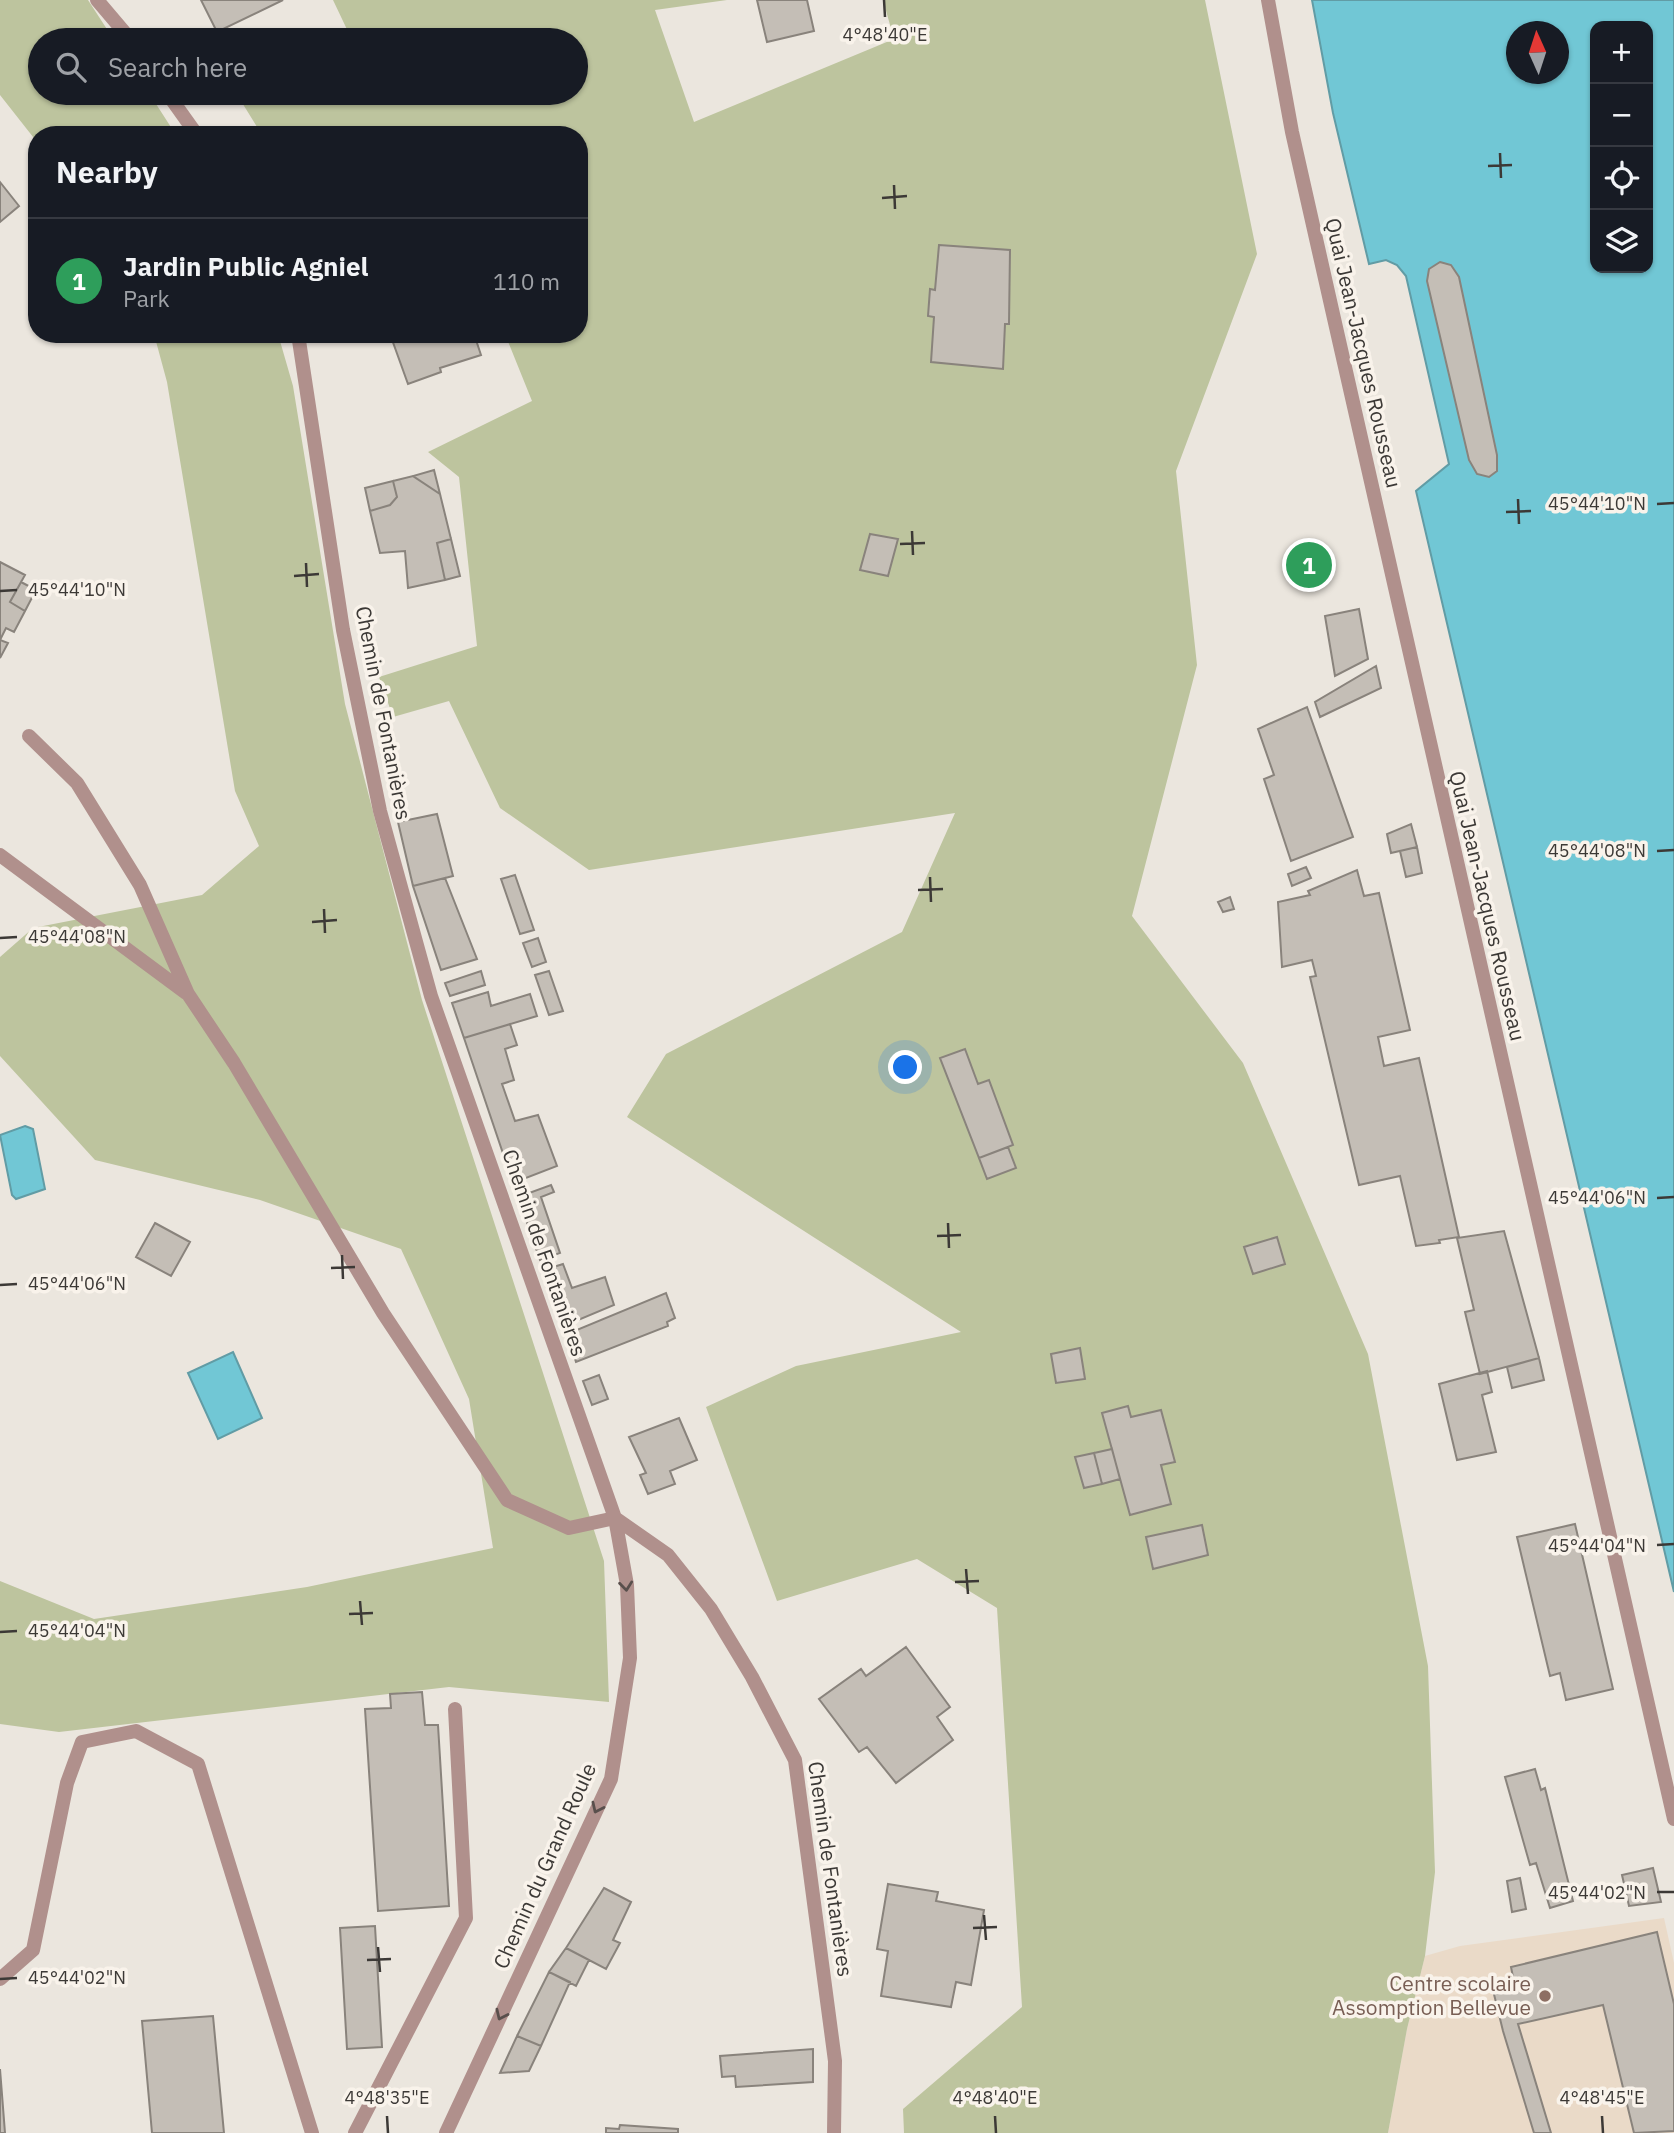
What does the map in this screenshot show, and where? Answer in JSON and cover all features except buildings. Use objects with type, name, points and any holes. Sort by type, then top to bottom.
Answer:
[{"type":"street","points":[[97,0],[121,28]]},
{"type":"street","name":"Quai Jean-Jacques Rousseau","points":[[1268,0],[1292,132],[1350,395],[1674,1819]]},
{"type":"street","points":[[176,105],[191,126]]},
{"type":"street","name":"Chemin de Fontanières","points":[[299,343],[344,630],[380,811],[431,996],[615,1518],[668,1555],[712,1609],[752,1677],[795,1760],[835,2061],[834,2133]]},
{"type":"street","points":[[29,736],[77,783],[140,886],[188,994],[234,1063],[383,1312],[507,1500],[569,1528],[615,1518]]},
{"type":"street","points":[[0,856],[188,994]]},
{"type":"street","name":"Chemin du Grand Roule","points":[[446,2133],[611,1779],[630,1658],[627,1585],[615,1518]]},
{"type":"street","points":[[355,2133],[466,1918],[455,1709]]},
{"type":"street","points":[[0,1979],[33,1950],[66,1783],[82,1742],[136,1731],[198,1764],[312,2133]]},
{"type":"shaded area","name":"Centre scolaire Assomption Bellevue","points":[[1664,1918],[1674,1963],[1674,2133],[1388,2133],[1407,2029],[1425,1956],[1460,1946]]},
{"type":"green space","points":[[0,0],[88,0],[106,28],[28,28],[28,105],[157,105],[170,126],[28,126],[28,131],[0,95]]},
{"type":"green space","points":[[333,0],[727,0],[655,10],[694,122],[894,39],[883,0],[1205,0],[1257,254],[1176,471],[1197,665],[1132,916],[1243,1063],[1368,1354],[1428,1666],[1435,1872],[1425,1956],[1407,2029],[1388,2133],[904,2133],[903,2109],[1022,2007],[997,1608],[917,1559],[777,1601],[706,1407],[796,1366],[961,1332],[627,1117],[666,1054],[902,932],[955,813],[589,870],[500,808],[449,701],[393,717],[379,677],[477,646],[459,477],[428,452],[532,401],[509,343],[588,343],[588,126],[256,126],[243,105],[588,105],[588,28],[346,28]]},
{"type":"green space","points":[[156,343],[281,343],[293,386],[345,704],[422,1000],[604,1561],[609,1702],[449,1687],[59,1732],[0,1724],[0,1581],[94,1619],[307,1587],[493,1548],[469,1399],[401,1249],[260,1200],[95,1160],[0,1056],[0,957],[33,928],[202,895],[259,846],[235,791],[167,382]]},
{"type":"water","points":[[1312,0],[1674,0],[1674,1592],[1416,491],[1449,464],[1406,276],[1397,265],[1386,260],[1369,264],[1333,113]]},
{"type":"water","points":[[25,1126],[33,1129],[45,1189],[16,1199],[12,1195],[0,1135]]},
{"type":"water","points":[[233,1352],[262,1418],[218,1439],[188,1373]]},
{"type":"place","name":"Jardin Public Agniel","points":[[1309,565]]},
{"type":"place","name":"Centre scolaire Assomption Bellevue","points":[[1545,1996]]}]
